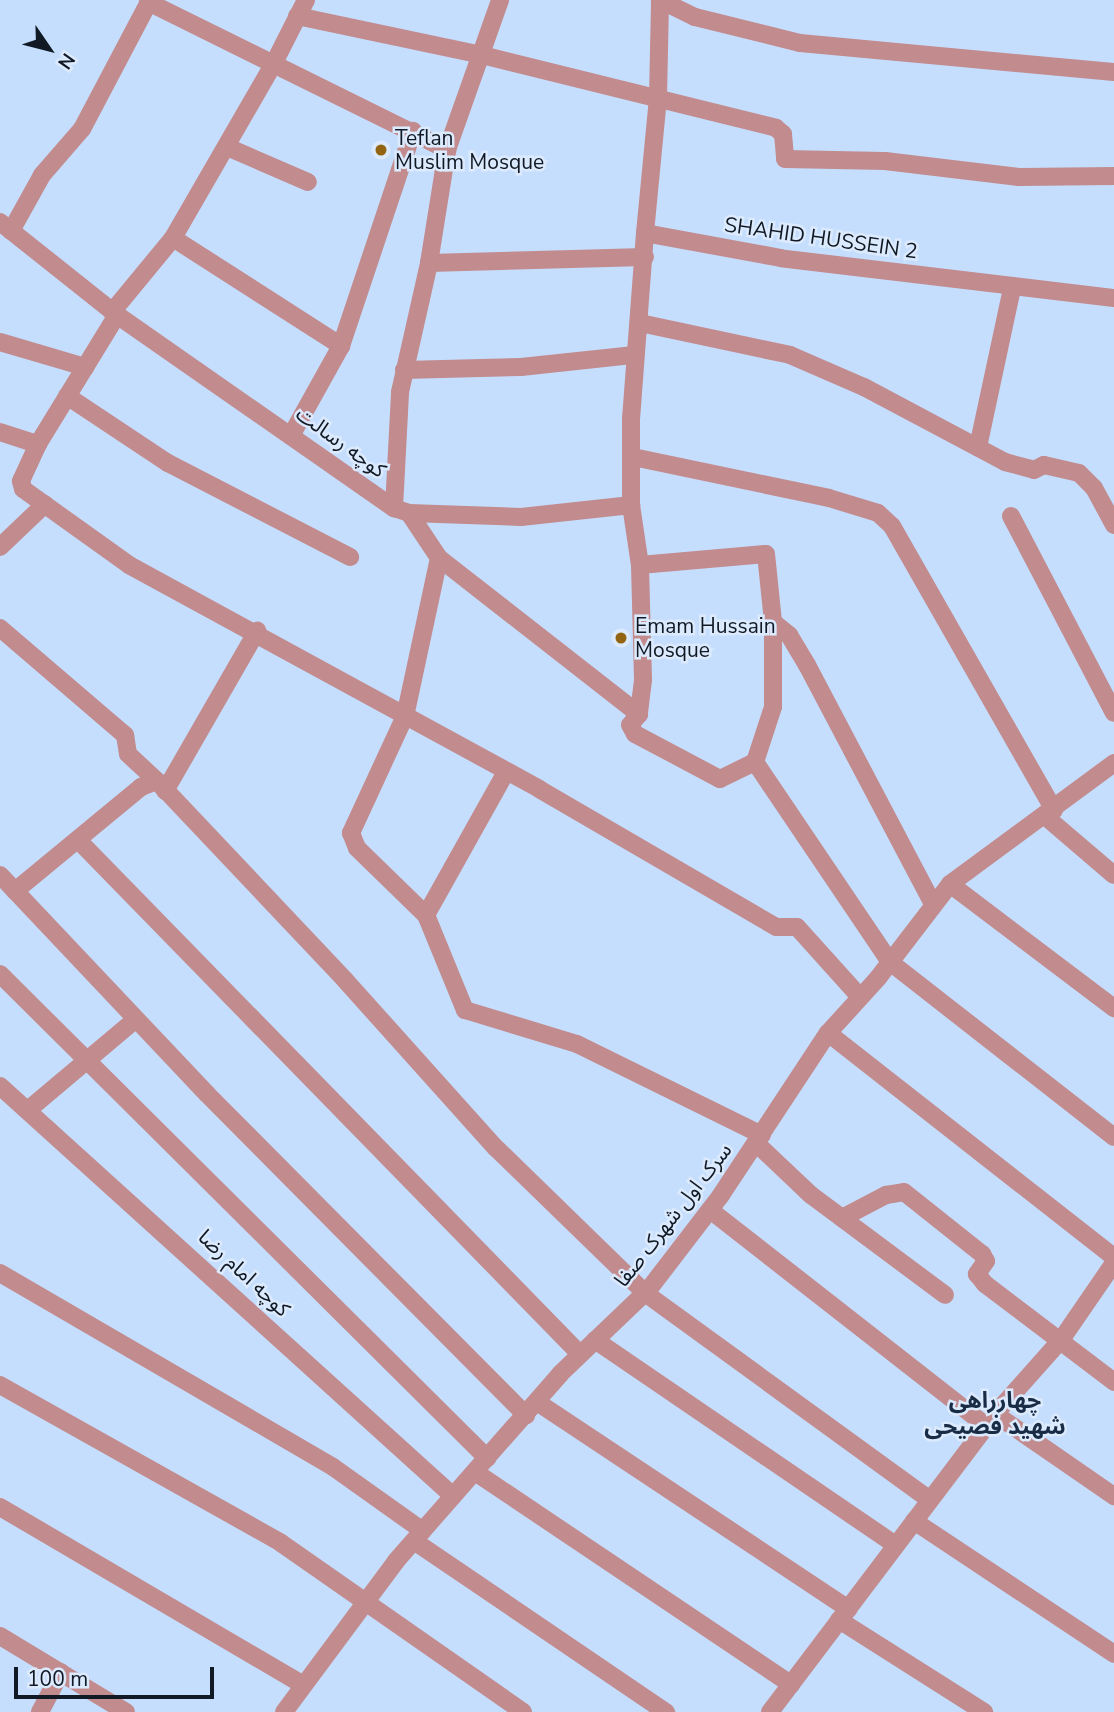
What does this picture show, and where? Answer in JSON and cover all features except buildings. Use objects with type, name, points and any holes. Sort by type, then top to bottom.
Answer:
[{"type":"street","points":[[306,0],[273,65],[173,238],[115,313],[38,444],[21,481],[23,489],[130,565],[257,631],[776,927],[797,927],[860,997]]},
{"type":"street","points":[[500,0],[447,150],[429,263],[404,370],[401,510],[497,518],[631,505]]},
{"type":"street","points":[[640,565],[766,554],[773,622],[773,707],[755,762],[720,779],[635,734],[630,725],[639,714],[643,680],[640,565],[631,505],[634,355],[640,323],[645,233],[658,98],[660,0],[695,17],[800,43],[1114,72]]},
{"type":"street","points":[[6,227],[42,175],[82,129],[149,1],[447,150]]},
{"type":"street","points":[[297,16],[482,55],[776,128],[783,134],[785,159],[885,161],[1019,177],[1114,176]]},
{"type":"street","points":[[292,434],[341,346],[413,131]]},
{"type":"street","points":[[227,147],[308,182]]},
{"type":"street","name":"کوچه رسالت","points":[[6,227],[115,313],[401,510],[439,558],[639,714]]},
{"type":"street","name":"SHAHID HUSSEIN 2","points":[[645,233],[781,258],[1012,288],[1114,298]]},
{"type":"street","points":[[173,238],[341,346]]},
{"type":"street","points":[[429,263],[645,257]]},
{"type":"street","points":[[978,447],[1012,288]]},
{"type":"street","points":[[640,323],[790,355],[864,387],[978,447],[1034,470],[1044,465],[1079,473],[1094,488],[1114,525]]},
{"type":"street","points":[[0,342],[85,368]]},
{"type":"street","points":[[404,370],[521,368],[634,355]]},
{"type":"street","points":[[67,396],[167,463],[350,557]]},
{"type":"street","points":[[0,432],[38,444]]},
{"type":"street","points":[[633,457],[829,498],[878,513],[892,526],[1050,814],[1114,875]]},
{"type":"street","points":[[0,547],[46,503]]},
{"type":"street","points":[[1011,516],[1114,713]]},
{"type":"street","points":[[439,558],[405,716],[351,833],[356,848],[426,915],[465,1010],[577,1044],[760,1140],[842,1219],[945,1295]]},
{"type":"street","points":[[773,622],[789,635],[807,665],[933,904]]},
{"type":"street","points":[[0,628],[125,735],[128,754],[345,980],[496,1148],[645,1293],[930,1500]]},
{"type":"street","points":[[161,786],[257,631]]},
{"type":"street","points":[[755,762],[890,962],[1114,1137]]},
{"type":"street","name":"سرک اول شهرک صفا","points":[[284,1712],[364,1602],[418,1536],[580,1354],[645,1293],[760,1140],[828,1033],[890,962],[950,884],[1050,814],[1114,763]]},
{"type":"street","points":[[426,915],[506,772]]},
{"type":"street","points":[[15,891],[141,787],[161,786]]},
{"type":"street","points":[[78,840],[580,1354]]},
{"type":"street","points":[[0,875],[136,1019],[531,1408],[844,1614],[984,1712]]},
{"type":"street","points":[[950,884],[1114,1009]]},
{"type":"street","points":[[0,974],[87,1058],[481,1465],[791,1684]]},
{"type":"street","points":[[27,1110],[136,1019]]},
{"type":"street","points":[[828,1033],[1114,1257]]},
{"type":"street","name":"کوچه امام رضا","points":[[0,1086],[453,1496]]},
{"type":"street","points":[[842,1219],[887,1195],[904,1192],[982,1254],[986,1261],[976,1275],[985,1284],[1114,1382]]},
{"type":"street","points":[[710,1210],[990,1420],[1114,1496]]},
{"type":"street","points":[[770,1712],[990,1420],[1061,1340],[1114,1263]]},
{"type":"street","points":[[0,1273],[334,1468],[418,1536],[666,1712]]},
{"type":"street","points":[[595,1340],[896,1545]]},
{"type":"street","points":[[0,1385],[281,1543],[523,1712]]},
{"type":"street","points":[[0,1507],[303,1685]]},
{"type":"street","points":[[914,1521],[1114,1654]]},
{"type":"street","points":[[0,1636],[126,1712]]},
{"type":"street","points":[[40,1712],[61,1672]]},
{"type":"place","name":"Teflan Muslim Mosque","points":[[381,150]]},
{"type":"place","name":"Emam Hussain Mosque","points":[[621,638]]},
{"type":"district","name":"چهارراهی شهید فصیحی","points":[[995,1414]]}]
